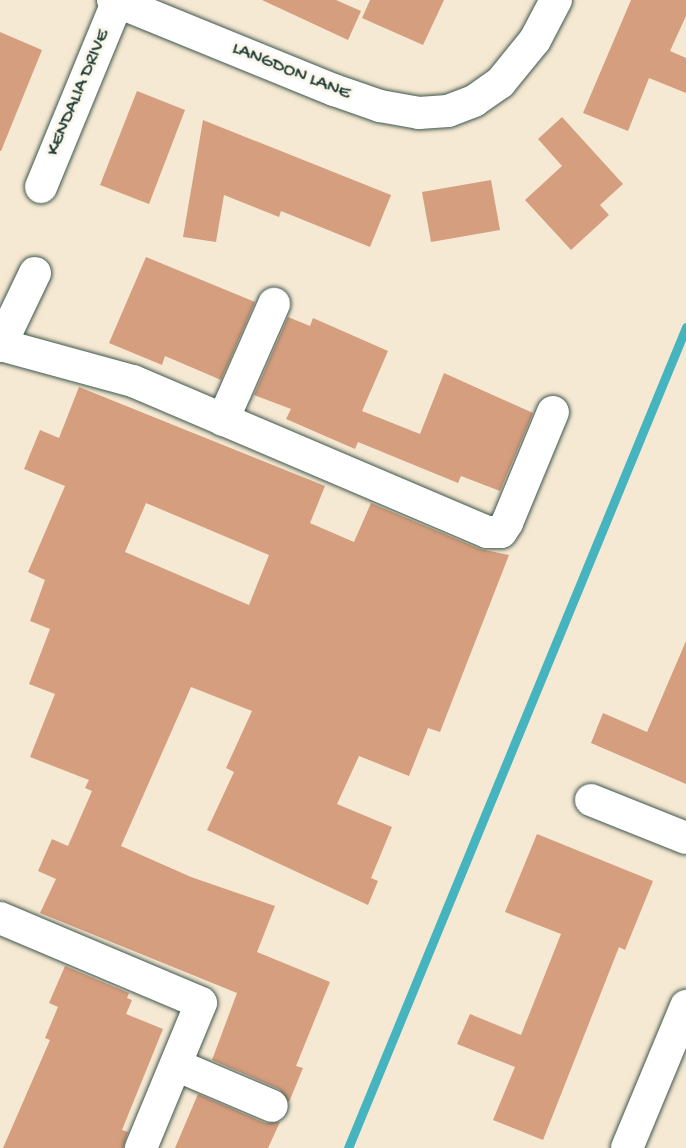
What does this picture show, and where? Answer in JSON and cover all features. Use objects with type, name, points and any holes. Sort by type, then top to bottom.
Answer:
[{"type":"street","name":"LANGDON LANE","points":[[116,1],[380,106],[419,113],[448,111],[474,101],[500,83],[534,40],[556,0]]},
{"type":"street","name":"KENDALIA DRIVE","points":[[41,187],[116,1]]},
{"type":"street","points":[[35,273],[0,346],[132,381],[487,532],[501,532],[553,412]]},
{"type":"street","points":[[223,420],[274,304]]},
{"type":"street","points":[[591,800],[686,838]]},
{"type":"street","points":[[0,918],[201,1003],[141,1148]]},
{"type":"street","points":[[627,1148],[686,1006]]},
{"type":"street","points":[[176,1065],[272,1106]]},
{"type":"building","points":[[262,0],[336,0],[361,11],[348,40]]},
{"type":"building","points":[[370,0],[444,0],[423,45],[362,18]]},
{"type":"building","points":[[631,0],[686,0],[686,16],[670,51],[686,58],[686,93],[649,78],[628,131],[583,113]]},
{"type":"building","points":[[0,32],[42,50],[1,151],[0,151]]},
{"type":"building","points":[[137,91],[185,110],[149,204],[100,185]]},
{"type":"building","points":[[562,117],[623,184],[600,205],[609,215],[571,250],[525,200],[562,166],[538,139]]},
{"type":"building","points":[[203,120],[391,195],[370,247],[281,211],[279,217],[224,195],[216,242],[183,237]]},
{"type":"building","points":[[491,180],[500,230],[431,242],[422,192]]},
{"type":"building","points":[[146,257],[255,302],[221,380],[165,356],[162,365],[109,343]]},
{"type":"building","points":[[288,317],[310,326],[313,318],[388,351],[362,411],[420,434],[444,373],[533,413],[500,491],[461,476],[458,483],[358,442],[355,449],[286,419],[291,409],[254,395]]},
{"type":"building","points":[[79,387],[325,486],[310,523],[354,542],[371,503],[480,549],[509,555],[440,732],[428,728],[409,776],[359,756],[337,804],[392,827],[371,878],[378,881],[368,905],[207,830],[234,772],[226,768],[252,711],[191,687],[121,846],[191,877],[275,906],[257,952],[330,982],[296,1066],[303,1068],[289,1102],[279,1089],[212,1060],[237,993],[40,913],[56,879],[38,871],[52,839],[68,846],[92,791],[85,788],[89,780],[30,757],[55,694],[29,684],[50,629],[30,621],[45,580],[28,572],[65,486],[24,469],[40,430],[59,438]],"holes":[[[146,503],[269,555],[249,605],[125,552]]]},
{"type":"building","points":[[686,641],[686,784],[591,743],[603,713],[647,732]]},
{"type":"building","points":[[537,834],[653,881],[625,950],[619,947],[543,1140],[493,1120],[515,1067],[457,1044],[470,1014],[521,1035],[561,934],[505,912]]},
{"type":"building","points":[[65,966],[129,993],[127,998],[132,1000],[126,1014],[163,1029],[122,1130],[128,1132],[123,1148],[3,1148],[50,1040],[45,1038],[58,1007],[49,1003]]},
{"type":"building","points":[[198,1094],[265,1123],[280,1122],[268,1148],[175,1148]]},
{"type":"waterway","points":[[348,1148],[686,327]]}]
